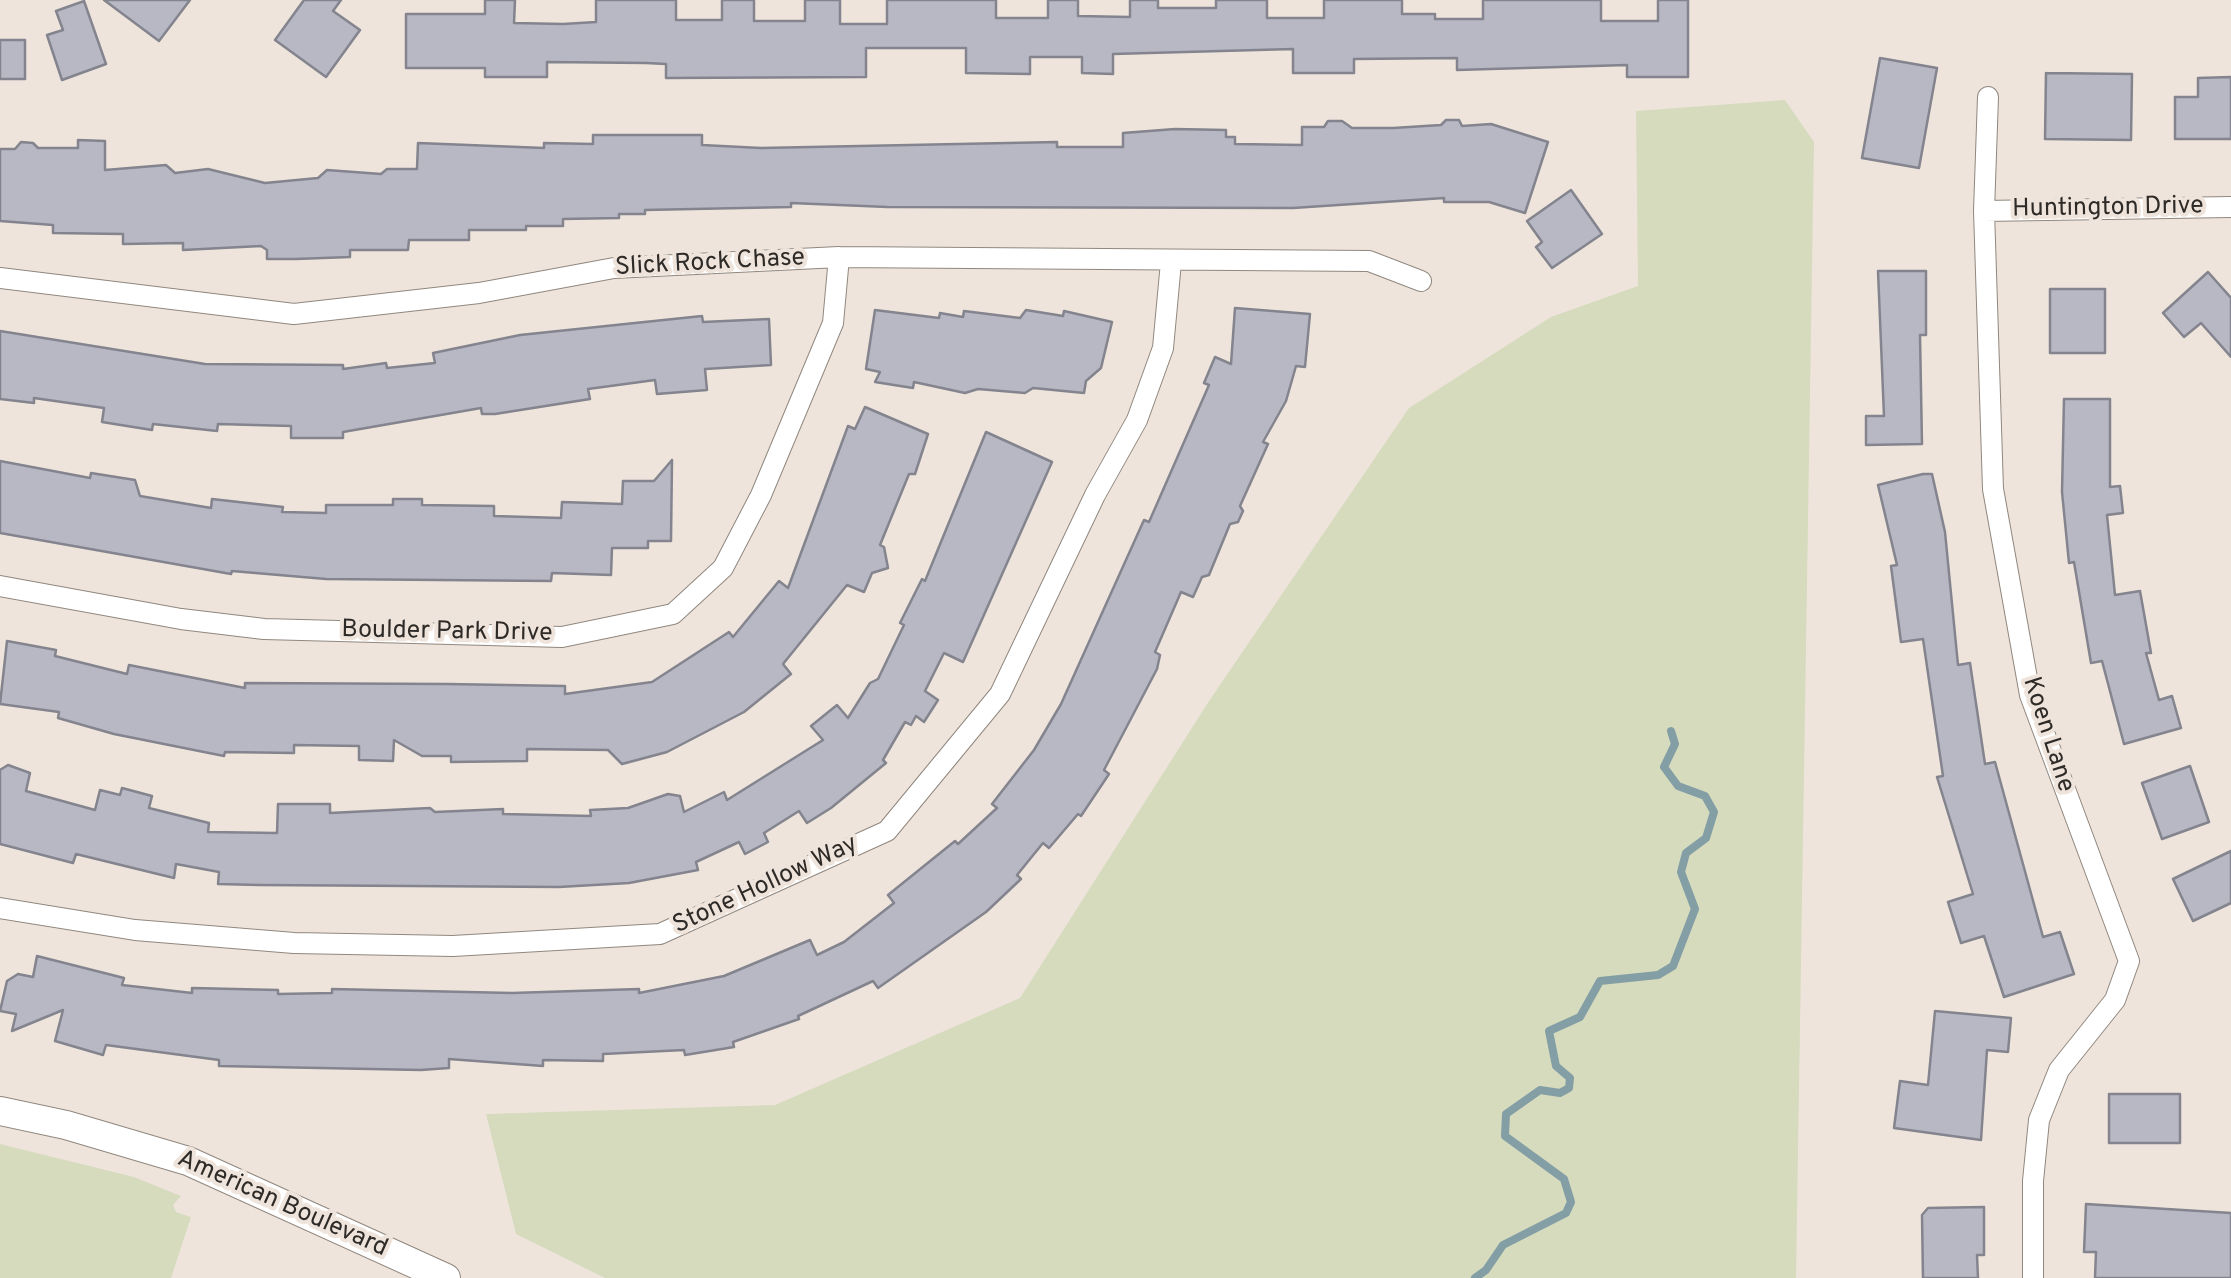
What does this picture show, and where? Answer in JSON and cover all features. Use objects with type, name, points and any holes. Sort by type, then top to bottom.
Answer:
[{"type":"street","name":"Koen Lane","points":[[1988,97],[1984,211],[1993,488],[2030,695],[2129,961],[2115,1000],[2059,1070],[2039,1120],[2033,1180],[2033,1278]]},
{"type":"street","name":"Huntington Drive","points":[[1984,211],[2231,206]]},
{"type":"street","name":"Slick Rock Chase","points":[[0,278],[294,314],[479,293],[614,268],[839,257],[1368,261],[1421,281]]},
{"type":"street","name":"Boulder Park Drive","points":[[0,586],[181,619],[264,629],[562,637],[674,614],[723,568],[761,495],[833,323],[839,257]]},
{"type":"street","name":"Stone Hollow Way","points":[[0,908],[136,930],[294,943],[454,946],[660,934],[886,831],[1000,694],[1096,495],[1137,420],[1163,348],[1171,262]]},
{"type":"street","name":"American Boulevard","points":[[0,1111],[66,1125],[188,1161],[446,1278]]},
{"type":"green space","points":[[1785,100],[1814,142],[1796,1278],[605,1278],[516,1234],[486,1114],[775,1105],[1020,998],[1209,701],[1409,408],[1551,317],[1638,286],[1636,111]]},
{"type":"green space","points":[[0,1144],[134,1177],[181,1196],[173,1205],[176,1212],[191,1217],[171,1278],[0,1278]]},
{"type":"building","points":[[104,0],[190,0],[159,41]]},
{"type":"building","points":[[304,0],[341,0],[333,11],[360,30],[326,77],[275,40]]},
{"type":"building","points":[[485,0],[515,0],[514,23],[596,22],[596,0],[676,0],[676,20],[722,20],[722,0],[754,0],[754,21],[805,21],[805,0],[840,0],[840,24],[887,24],[887,0],[996,0],[996,18],[1048,18],[1048,0],[1078,0],[1078,16],[1130,17],[1130,0],[1158,0],[1158,8],[1216,8],[1216,0],[1267,0],[1267,18],[1324,18],[1324,0],[1402,0],[1402,14],[1483,19],[1483,0],[1601,0],[1601,21],[1658,21],[1658,0],[1688,0],[1688,77],[1627,77],[1627,65],[1457,70],[1457,58],[1354,59],[1354,73],[1293,73],[1293,49],[1113,54],[1113,74],[1082,73],[1082,57],[1030,57],[1030,74],[966,73],[966,48],[866,48],[866,77],[666,78],[666,64],[646,63],[547,62],[547,77],[485,77],[485,68],[406,68],[406,14],[485,14]]},
{"type":"building","points":[[84,1],[106,64],[62,80],[47,35],[63,30],[56,11]]},
{"type":"building","points":[[0,40],[25,40],[25,79],[0,79]]},
{"type":"building","points":[[1880,58],[1937,68],[1919,168],[1862,158]]},
{"type":"building","points":[[2046,73],[2132,74],[2131,140],[2045,139]]},
{"type":"building","points":[[2231,77],[2231,139],[2175,139],[2175,97],[2198,97],[2198,78]]},
{"type":"building","points":[[1446,120],[1459,120],[1462,126],[1491,124],[1548,142],[1525,213],[1489,202],[1444,202],[1444,198],[1293,208],[887,207],[791,203],[791,207],[645,210],[645,214],[619,214],[619,218],[563,219],[563,226],[469,230],[469,240],[409,240],[408,250],[350,250],[350,257],[296,259],[267,259],[267,250],[261,246],[183,250],[183,243],[123,244],[123,234],[53,233],[53,225],[0,221],[0,149],[15,149],[21,142],[33,143],[38,148],[78,148],[78,140],[105,141],[105,170],[166,165],[175,173],[208,169],[265,183],[318,178],[327,170],[381,174],[387,169],[417,169],[418,143],[544,148],[544,143],[593,144],[593,135],[702,135],[702,145],[761,148],[1057,142],[1057,147],[1123,147],[1123,133],[1175,129],[1226,130],[1226,137],[1235,137],[1235,144],[1302,145],[1302,127],[1324,127],[1328,121],[1342,121],[1352,128],[1393,128],[1441,125]]},
{"type":"building","points":[[1571,190],[1602,234],[1552,268],[1536,247],[1542,242],[1527,221]]},
{"type":"building","points":[[1878,271],[1926,271],[1926,335],[1920,335],[1922,444],[1866,445],[1866,416],[1884,416]]},
{"type":"building","points":[[2208,272],[2231,298],[2231,357],[2201,323],[2184,337],[2163,313]]},
{"type":"building","points":[[2050,289],[2105,289],[2105,353],[2050,353]]},
{"type":"building","points":[[1235,308],[1310,314],[1305,367],[1296,366],[1286,401],[1263,442],[1268,444],[1240,506],[1243,511],[1238,522],[1230,524],[1209,575],[1202,577],[1193,597],[1181,592],[1155,652],[1160,655],[1157,669],[1104,770],[1109,774],[1081,816],[1078,814],[1049,848],[1043,843],[1017,875],[1021,879],[986,912],[878,988],[873,981],[798,1016],[799,1019],[733,1042],[734,1047],[685,1055],[684,1050],[603,1054],[603,1061],[543,1060],[543,1066],[449,1059],[449,1068],[421,1070],[219,1066],[219,1060],[106,1045],[103,1055],[55,1041],[63,1010],[12,1031],[16,1014],[0,1011],[7,981],[18,974],[33,977],[37,956],[124,978],[122,985],[192,993],[192,988],[278,990],[278,994],[332,993],[332,989],[512,993],[639,989],[639,993],[724,976],[810,940],[817,955],[844,942],[894,903],[888,895],[955,841],[958,844],[997,808],[992,804],[1034,750],[1061,704],[1144,520],[1149,522],[1209,385],[1204,383],[1215,357],[1231,364]]},
{"type":"building","points":[[875,310],[939,318],[940,313],[963,317],[964,311],[1020,318],[1026,310],[1063,316],[1064,311],[1112,322],[1101,368],[1086,381],[1084,393],[1033,388],[1025,393],[978,389],[965,393],[914,382],[913,388],[875,382],[880,372],[866,369]]},
{"type":"building","points":[[702,316],[703,322],[769,319],[771,365],[705,369],[707,390],[657,394],[655,380],[588,389],[590,399],[495,414],[482,414],[481,408],[343,432],[343,438],[291,438],[291,426],[218,424],[217,431],[153,424],[152,430],[102,422],[104,408],[34,398],[34,403],[0,399],[0,331],[205,364],[343,365],[343,369],[386,363],[387,368],[435,363],[433,353],[520,335]]},
{"type":"building","points":[[2064,399],[2110,399],[2110,487],[2120,486],[2123,513],[2107,515],[2115,595],[2140,591],[2151,653],[2146,653],[2159,700],[2172,696],[2181,728],[2124,744],[2102,661],[2091,663],[2074,562],[2069,563],[2062,492]]},
{"type":"building","points":[[865,407],[928,434],[915,474],[909,474],[880,545],[884,547],[888,568],[872,573],[864,592],[847,585],[783,664],[791,674],[744,712],[667,752],[622,764],[608,750],[527,749],[527,761],[451,762],[451,756],[422,756],[394,740],[393,761],[359,760],[359,746],[294,745],[294,753],[225,752],[224,756],[114,734],[58,718],[59,712],[0,704],[7,641],[56,650],[55,656],[127,674],[129,665],[245,688],[245,683],[565,686],[565,694],[652,682],[729,632],[733,637],[779,581],[788,588],[848,426],[855,429]]},
{"type":"building","points":[[986,432],[1052,462],[963,662],[944,653],[925,691],[938,700],[924,722],[916,716],[911,725],[905,722],[883,760],[886,763],[831,808],[807,823],[799,811],[764,833],[768,842],[745,854],[739,842],[696,862],[698,870],[629,883],[559,887],[259,885],[218,884],[219,872],[176,864],[174,878],[76,854],[73,863],[0,844],[0,770],[8,765],[30,773],[26,791],[95,810],[100,790],[120,795],[122,788],[152,796],[149,808],[209,823],[208,832],[277,833],[278,804],[330,804],[330,813],[430,808],[435,812],[503,809],[503,814],[591,816],[590,810],[628,808],[668,794],[680,796],[684,812],[724,792],[727,800],[823,740],[811,726],[837,705],[848,718],[870,683],[878,679],[904,625],[900,623],[922,579],[925,581]]},
{"type":"building","points":[[672,460],[671,541],[648,541],[648,548],[612,548],[611,575],[552,573],[551,581],[326,579],[232,571],[231,574],[0,533],[0,461],[90,478],[91,473],[135,480],[140,496],[211,508],[212,499],[283,507],[282,512],[326,513],[326,505],[393,505],[393,499],[422,499],[422,505],[494,506],[494,516],[561,518],[562,502],[622,504],[623,481],[654,481]]},
{"type":"building","points":[[1932,474],[1945,532],[1958,665],[1970,663],[1985,764],[1995,762],[2043,937],[2060,932],[2074,974],[2004,997],[1984,936],[1961,943],[1948,902],[1973,894],[1937,777],[1943,776],[1923,639],[1901,642],[1891,566],[1897,565],[1878,485]]},
{"type":"building","points":[[2190,766],[2209,822],[2162,839],[2142,783]]},
{"type":"building","points":[[2231,851],[2231,903],[2193,921],[2173,879]]},
{"type":"building","points":[[1935,1011],[2011,1018],[2008,1052],[1987,1050],[1981,1140],[1894,1128],[1900,1081],[1928,1085]]},
{"type":"building","points":[[2109,1094],[2180,1094],[2180,1143],[2109,1143]]},
{"type":"building","points":[[2086,1204],[2231,1213],[2231,1278],[2095,1278],[2096,1252],[2084,1252]]},
{"type":"building","points":[[1984,1207],[1984,1255],[1977,1255],[1978,1278],[1923,1278],[1922,1215],[1928,1208]]},
{"type":"waterway","points":[[1475,1278],[1486,1270],[1503,1245],[1566,1213],[1571,1202],[1564,1179],[1505,1136],[1506,1114],[1540,1090],[1560,1093],[1569,1088],[1570,1078],[1556,1066],[1549,1031],[1580,1017],[1600,981],[1658,975],[1673,966],[1695,909],[1681,872],[1686,853],[1706,838],[1714,812],[1705,796],[1678,786],[1664,767],[1675,744],[1671,731]]}]
